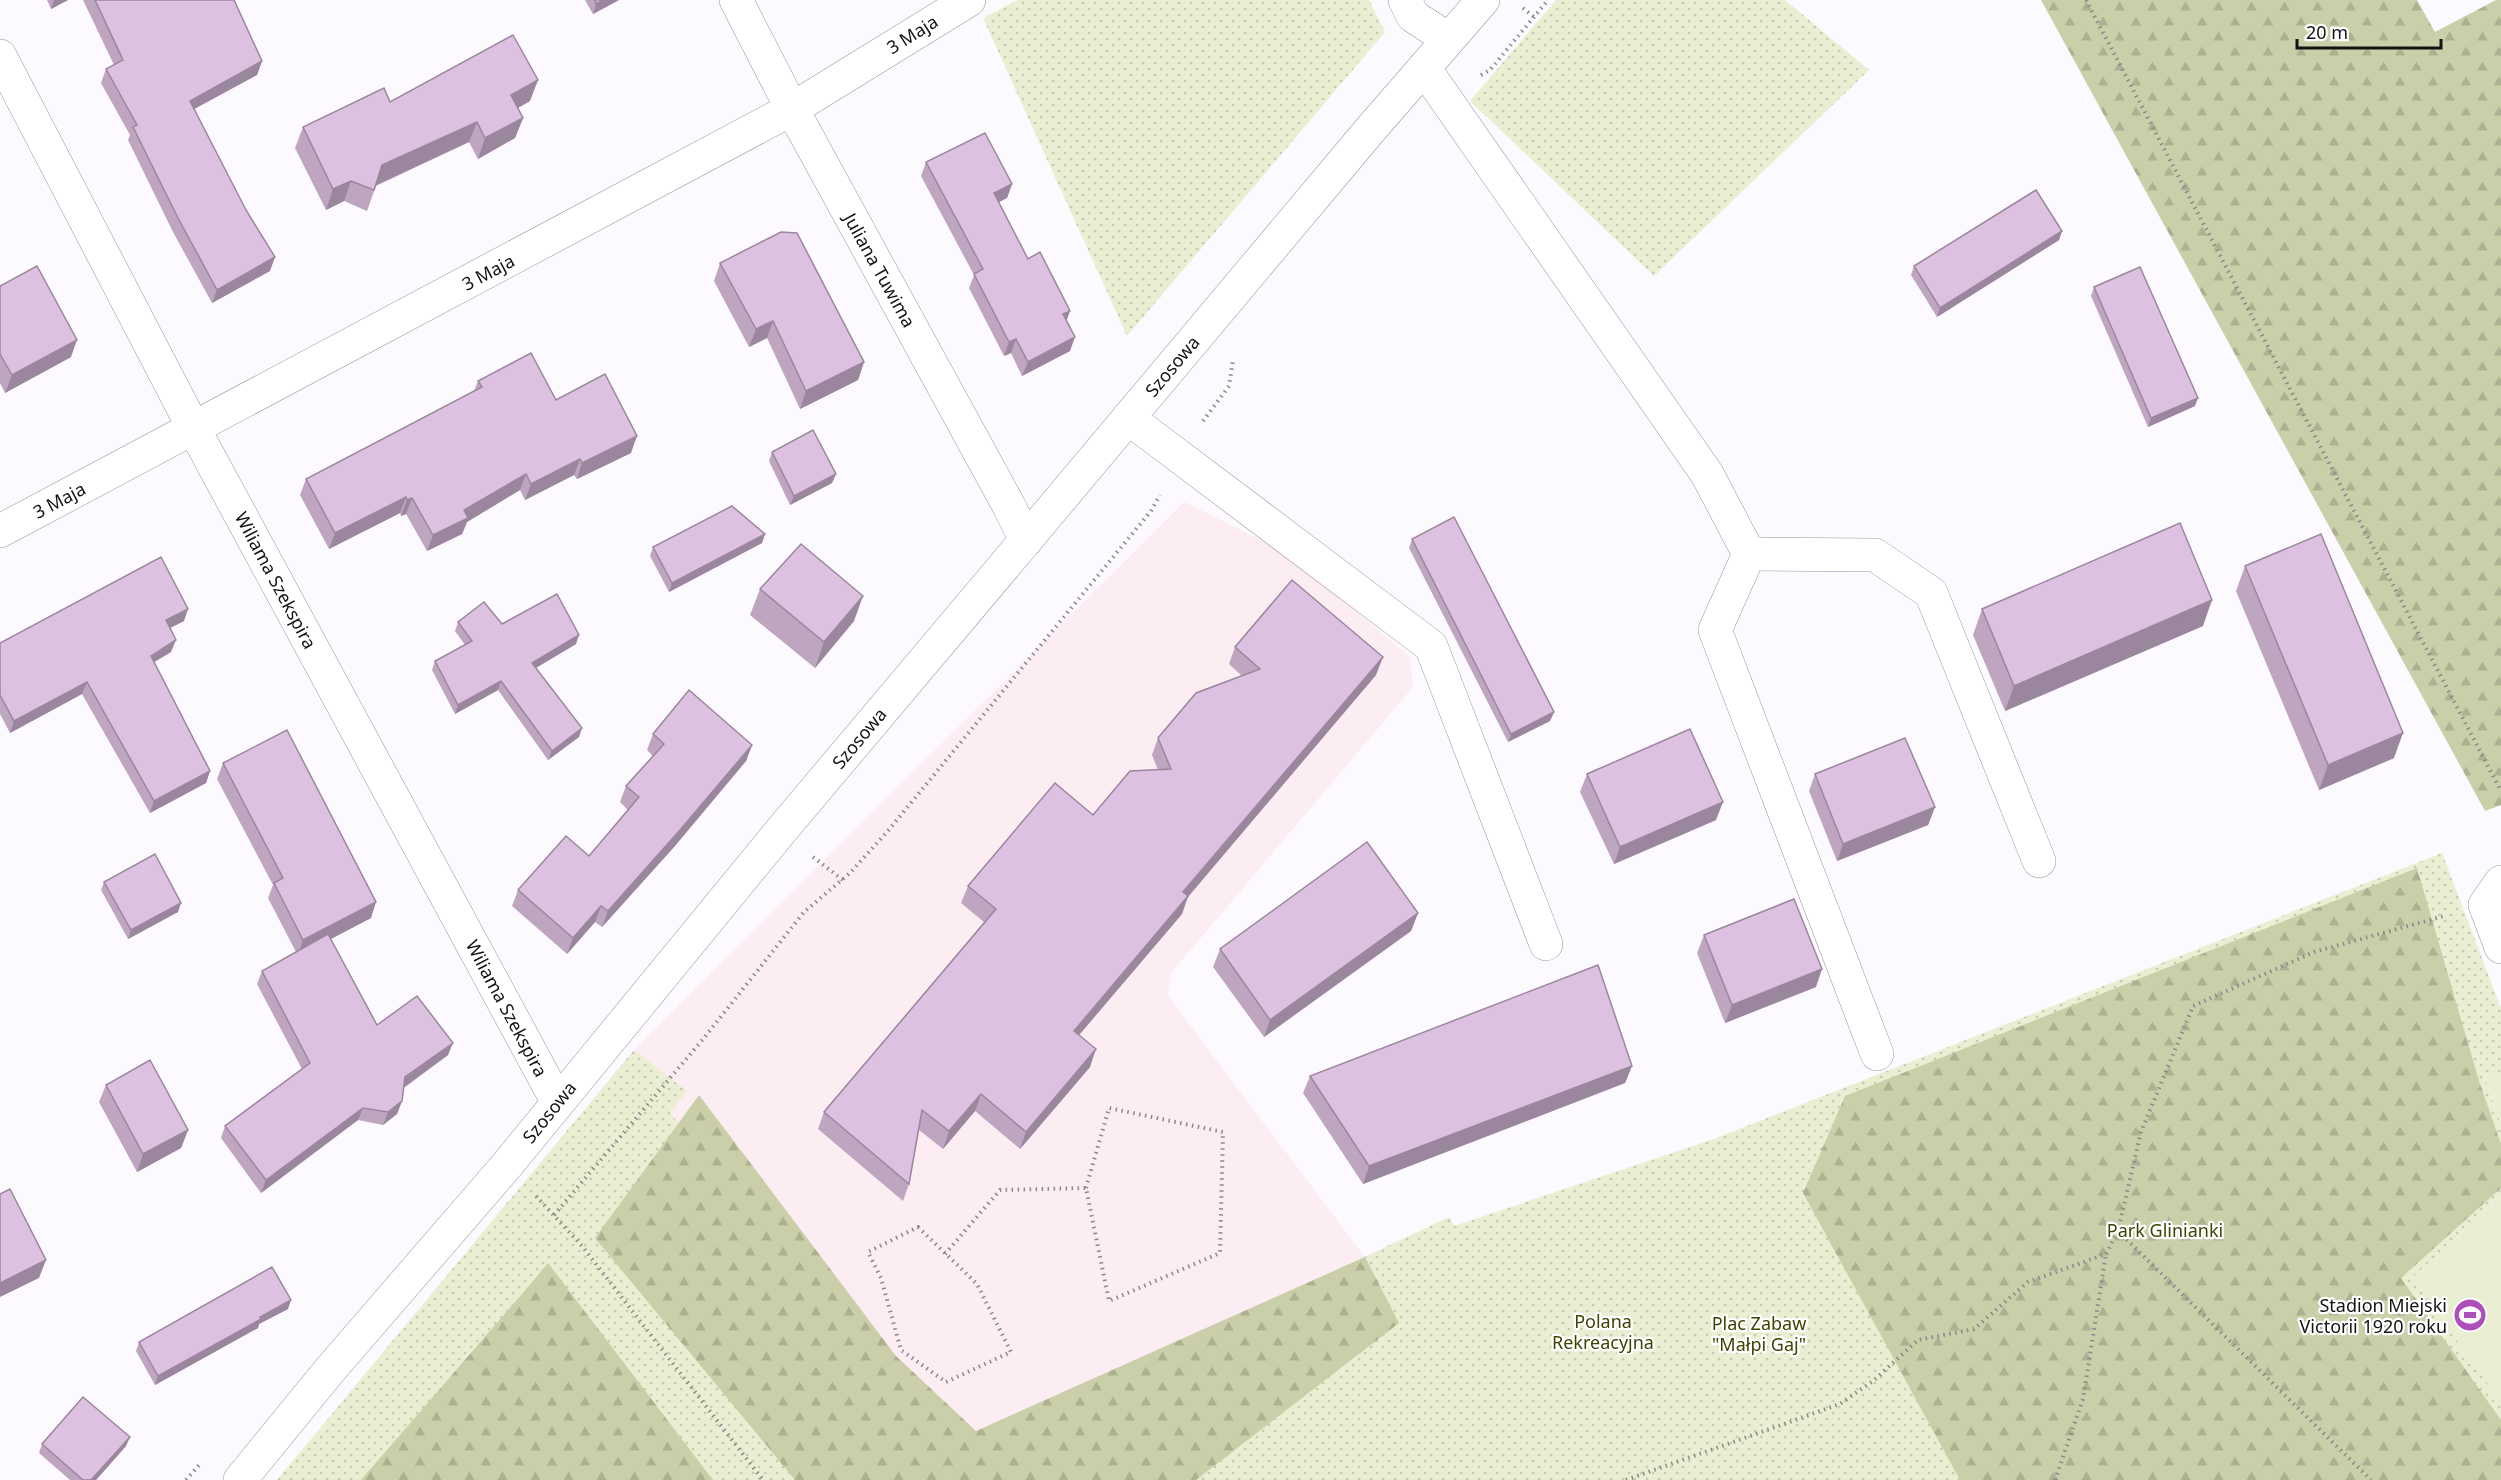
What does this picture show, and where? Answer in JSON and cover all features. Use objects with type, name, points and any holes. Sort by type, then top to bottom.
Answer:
[{"type":"street","name":"Juliana Tuwima","points":[[736,0],[792,109],[1026,540]]},
{"type":"street","name":"3 Maja","points":[[0,531],[792,109],[969,0]]},
{"type":"street","points":[[1405,0],[1413,16],[1448,39]]},
{"type":"street","name":"Szosowa","points":[[240,1480],[329,1371],[507,1165],[1128,418],[1448,39],[1484,0]]},
{"type":"street","name":"Wiliama Szekspira","points":[[0,56],[194,429],[558,1101]]},
{"type":"street","points":[[1424,68],[1707,474],[1749,554]]},
{"type":"street","points":[[1128,418],[1431,646],[1546,944]]},
{"type":"street","points":[[1749,554],[1875,555],[1932,593],[2039,861]]},
{"type":"street","points":[[1749,554],[1714,630],[1877,1054]]},
{"type":"street","points":[[2493,893],[2501,947]]},
{"type":"path","points":[[2086,0],[2501,791]]},
{"type":"path","points":[[554,1215],[704,1038],[804,912],[850,873],[902,814],[1151,511],[1191,437],[1229,386],[1235,353]]},
{"type":"path","points":[[2055,1480],[2083,1399],[2106,1254],[2118,1231],[2141,1132],[2193,1006],[2314,952],[2493,893]]},
{"type":"path","points":[[1109,1108],[1223,1132],[1220,1253],[1109,1301],[1086,1188],[1109,1108]]},
{"type":"path","points":[[507,1165],[582,1246],[763,1480]]},
{"type":"path","points":[[945,1254],[1000,1190],[1086,1188]]},
{"type":"path","points":[[918,1227],[945,1254],[977,1284],[1011,1352],[946,1382],[901,1350],[881,1278],[868,1252],[918,1227]]},
{"type":"path","points":[[2118,1231],[2371,1480]]},
{"type":"path","points":[[1626,1480],[1840,1404],[1873,1381],[1918,1340],[1974,1329],[2028,1282],[2106,1254]]},
{"type":"shaded area","points":[[1184,502],[1286,552],[1410,657],[1413,687],[1172,972],[1167,995],[1365,1257],[914,1469],[669,1112],[686,1091],[634,1050]]},
{"type":"green space","points":[[1018,0],[1369,0],[1385,32],[1127,336],[983,18]]},
{"type":"green space","points":[[1556,0],[1785,0],[1869,70],[1654,276],[1470,101]]},
{"type":"green space","points":[[2041,0],[2417,0],[2435,32],[2496,0],[2501,0],[2501,805],[2485,811]]},
{"type":"green space","name":"Park Glinianki","points":[[2442,853],[2501,1008],[2501,1072],[2485,1078],[2501,1124],[2501,1198],[2412,1278],[2501,1340],[2501,1480],[277,1480],[634,1050],[687,1091],[670,1112],[914,1469],[1449,1217],[1454,1226],[1711,1140]]},
{"type":"green space","points":[[2417,868],[2479,1081],[2501,1144],[2501,1188],[2401,1278],[2501,1420],[2501,1480],[1960,1480],[1803,1193],[1845,1096]]},
{"type":"green space","points":[[2501,1072],[2501,1124],[2485,1078]]},
{"type":"green space","points":[[699,1095],[896,1356],[976,1431],[1365,1257],[1399,1323],[1196,1480],[795,1480],[595,1238]]},
{"type":"green space","name":"Stadion Miejski Victorii 1920 roku","points":[[2501,1198],[2501,1403],[2412,1278]]},
{"type":"green space","points":[[548,1263],[713,1480],[361,1480],[522,1294]]},
{"type":"building","points":[[95,0],[234,0],[262,61],[190,101],[246,210],[275,257],[217,290],[133,127],[137,125],[106,69],[123,60]]},
{"type":"building","points":[[513,35],[538,80],[511,95],[523,118],[485,138],[477,122],[382,165],[374,190],[351,181],[333,189],[303,127],[384,88],[390,102]]},
{"type":"building","points":[[985,133],[1012,184],[994,193],[1028,259],[1040,252],[1070,311],[1063,314],[1075,337],[1028,362],[1016,339],[1009,342],[974,274],[983,269],[926,162]]},
{"type":"building","points":[[2036,190],[2062,231],[1940,308],[1914,266]]},
{"type":"building","points":[[781,232],[797,233],[864,362],[806,391],[773,321],[756,329],[720,263]]},
{"type":"building","points":[[37,266],[77,340],[12,375],[0,354],[0,286]]},
{"type":"building","points":[[2140,267],[2198,398],[2151,418],[2094,287]]},
{"type":"building","points":[[531,353],[556,400],[605,374],[637,436],[582,463],[580,459],[531,484],[526,474],[464,510],[468,518],[433,535],[412,498],[407,500],[406,497],[335,533],[306,479],[482,387],[478,381]]},
{"type":"building","points":[[813,430],[836,474],[794,496],[772,452]]},
{"type":"building","points":[[732,506],[765,534],[672,583],[653,547]]},
{"type":"building","points":[[1454,517],[1554,712],[1511,734],[1412,539]]},
{"type":"building","points":[[2180,523],[2212,600],[2014,686],[1982,609]]},
{"type":"building","points":[[2321,534],[2403,733],[2328,765],[2245,566]]},
{"type":"building","points":[[801,544],[863,596],[824,642],[760,589]]},
{"type":"building","points":[[161,557],[188,609],[166,620],[176,640],[151,656],[210,771],[154,801],[87,682],[14,721],[0,695],[0,643]]},
{"type":"building","points":[[1292,580],[1383,657],[1183,892],[1188,896],[1074,1031],[1096,1049],[1026,1132],[981,1094],[949,1131],[922,1110],[909,1184],[824,1112],[996,909],[968,886],[1055,783],[1093,815],[1130,771],[1171,769],[1158,738],[1196,693],[1260,669],[1235,647]]},
{"type":"building","points":[[557,594],[579,635],[532,663],[582,728],[552,751],[501,681],[458,705],[435,661],[472,641],[458,622],[484,602],[502,624]]},
{"type":"building","points":[[689,690],[752,745],[608,911],[601,906],[573,938],[518,890],[566,836],[589,856],[639,797],[626,786],[664,744],[653,734]]},
{"type":"building","points":[[1690,729],[1723,802],[1620,847],[1587,774]]},
{"type":"building","points":[[287,730],[376,902],[303,940],[274,883],[283,878],[223,763]]},
{"type":"building","points":[[1905,738],[1935,807],[1843,844],[1815,774]]},
{"type":"building","points":[[1367,842],[1418,913],[1270,1020],[1220,949]]},
{"type":"building","points":[[155,854],[181,903],[131,930],[104,882]]},
{"type":"building","points":[[1794,899],[1822,969],[1732,1005],[1704,935]]},
{"type":"building","points":[[328,934],[377,1025],[417,996],[453,1043],[405,1077],[402,1101],[388,1112],[363,1108],[266,1180],[225,1126],[310,1063],[262,971]]},
{"type":"building","points":[[1598,965],[1632,1066],[1369,1166],[1310,1076]]},
{"type":"building","points":[[150,1060],[188,1130],[143,1154],[106,1085]]},
{"type":"building","points":[[10,1189],[46,1260],[0,1283],[0,1194]]},
{"type":"building","points":[[272,1267],[291,1300],[158,1376],[139,1342]]},
{"type":"building","points":[[83,1397],[130,1437],[91,1480],[83,1480],[42,1444]]},
{"type":"place","name":"Stadion Miejski Victorii 1920 roku","points":[[2470,1315]]},
{"type":"park label","name":"Polana Rekreacyjna","points":[[1603,1331]]},
{"type":"park label","name":"Plac Zabaw \"Małpi Gaj\"","points":[[1759,1333]]}]
